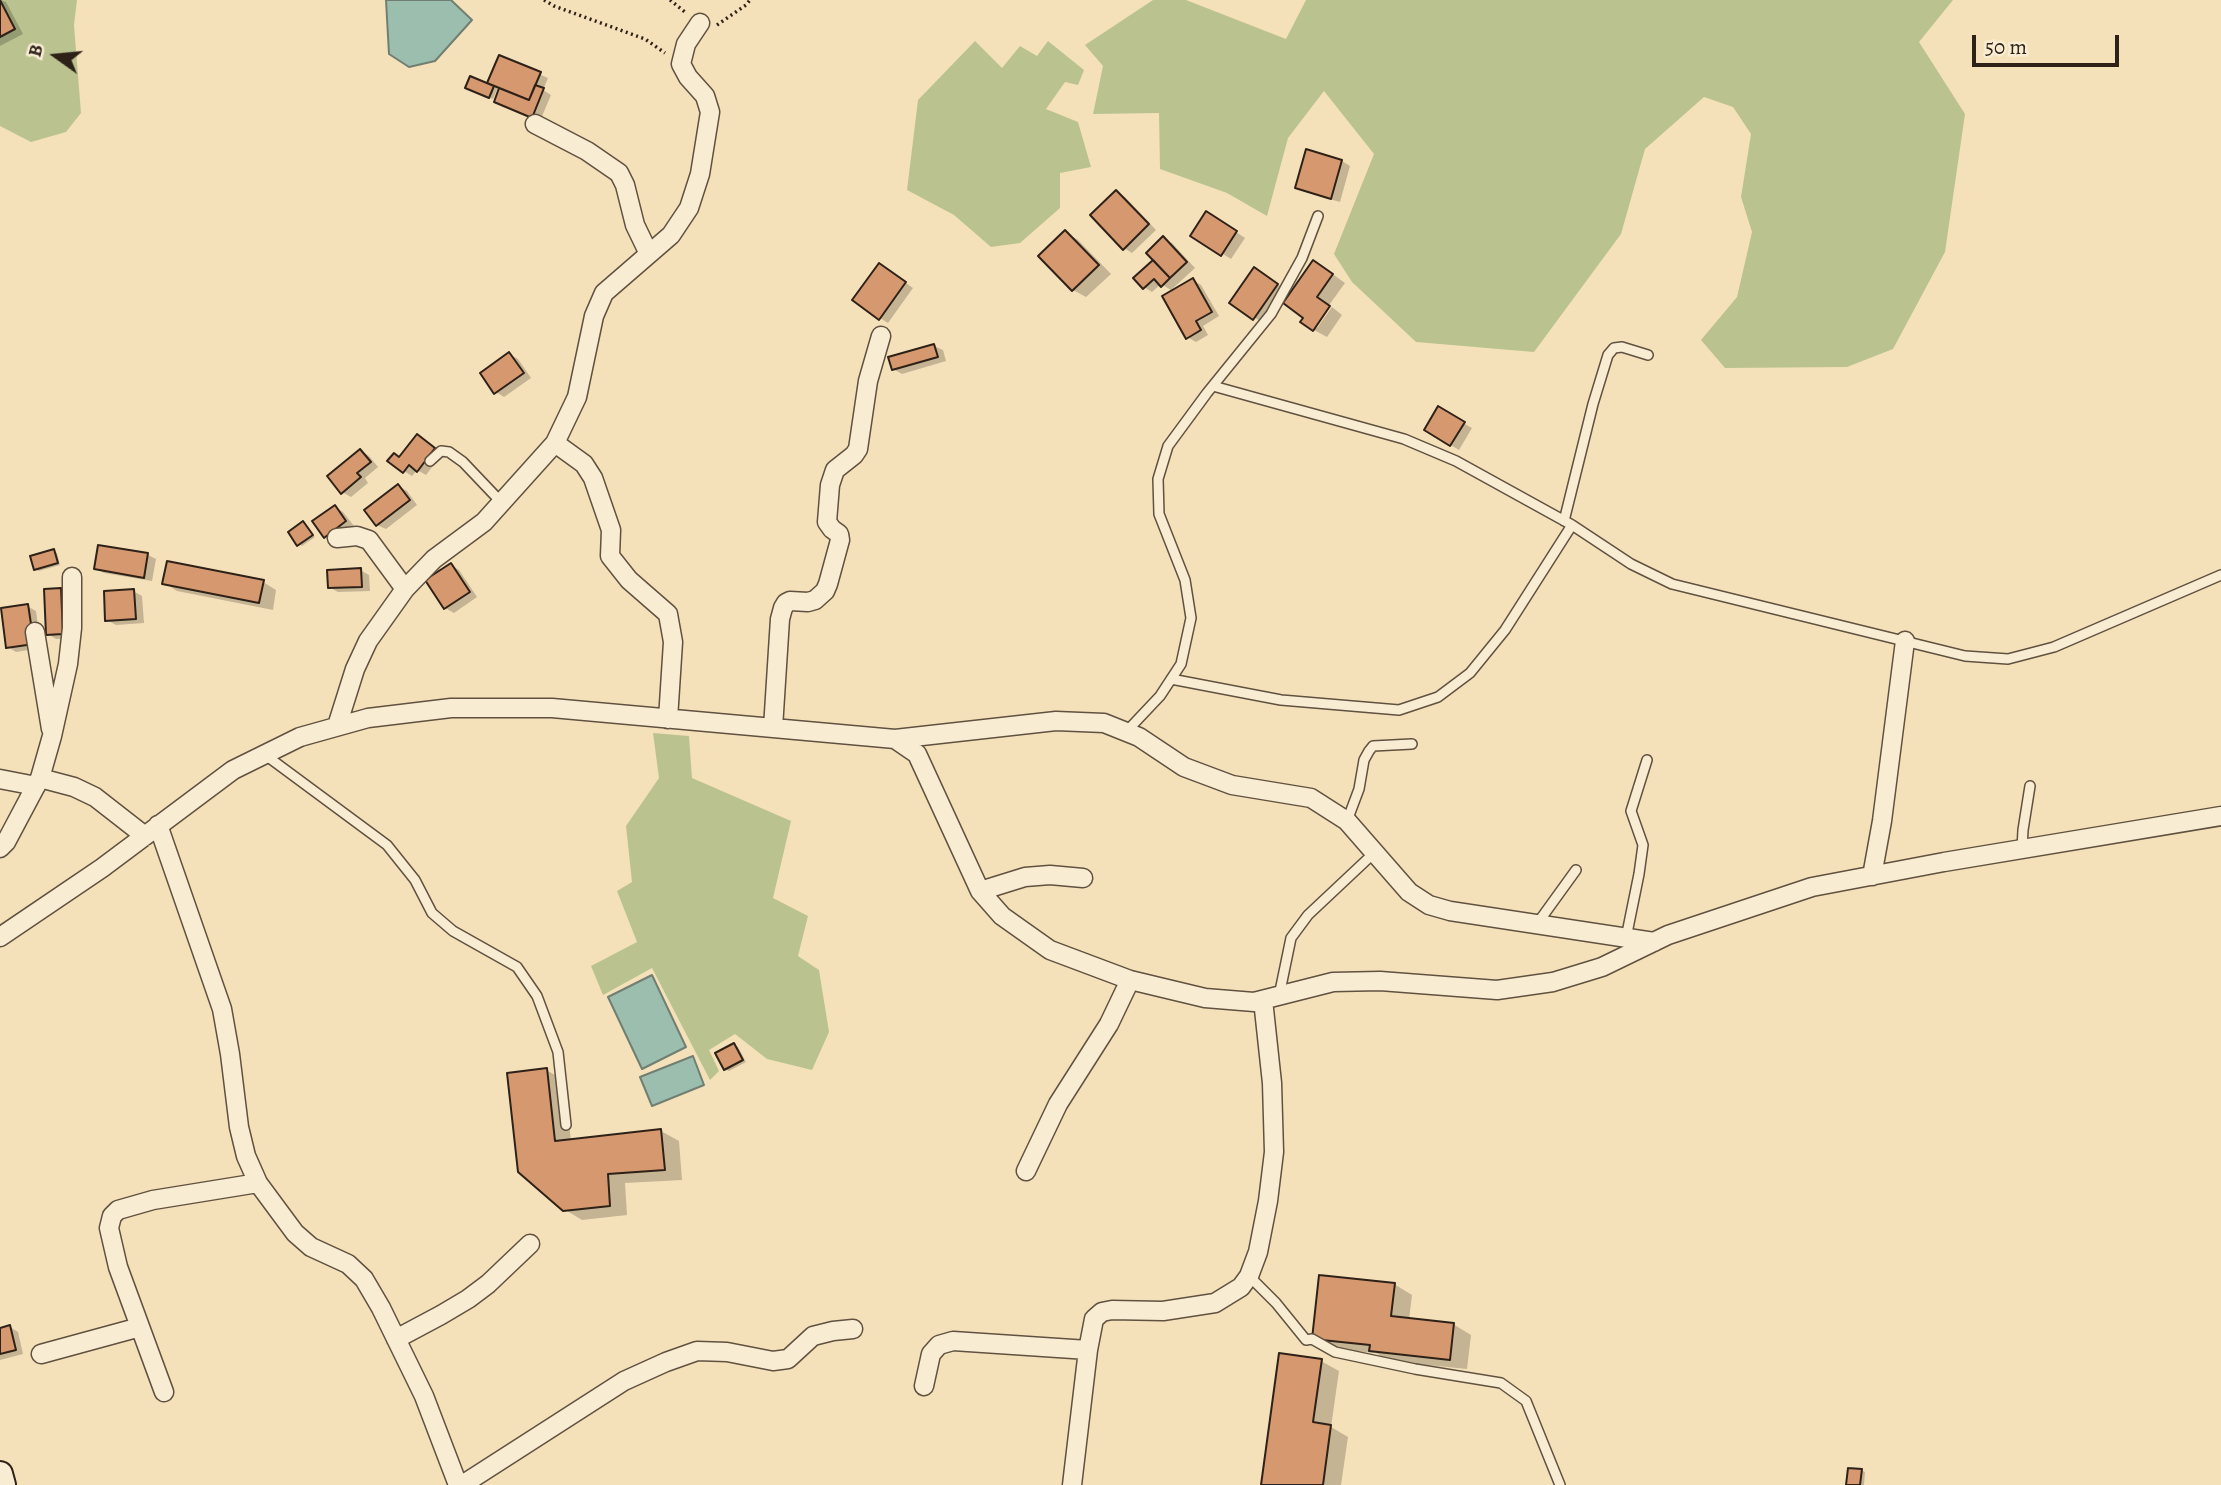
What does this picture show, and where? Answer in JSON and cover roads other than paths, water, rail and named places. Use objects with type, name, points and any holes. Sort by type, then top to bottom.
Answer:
[{"type":"street","points":[[337,726],[355,669],[368,641],[405,589],[435,559],[484,522],[555,443],[577,397],[594,316],[604,293],[671,234],[689,208],[700,174],[710,112],[705,96],[688,77],[681,64],[686,44],[700,23]]},
{"type":"street","points":[[535,124],[587,151],[619,173],[625,185],[635,225],[649,254]]},
{"type":"street","points":[[773,728],[783,608],[790,601],[815,600],[828,584],[840,540],[839,534],[832,530],[827,522],[830,485],[835,470],[858,449],[869,381],[881,336]]},
{"type":"street","points":[[555,443],[584,464],[593,478],[611,530],[610,556],[629,580],[668,614],[673,642],[668,719]]},
{"type":"street","points":[[337,538],[358,536],[369,540],[405,589]]},
{"type":"street","points":[[0,848],[6,842],[38,782],[52,736],[68,664],[72,628],[72,577]]},
{"type":"street","points":[[35,632],[52,736]]},
{"type":"street","points":[[1872,876],[1882,821],[1905,641]]},
{"type":"street","points":[[0,937],[102,868],[233,770],[300,737],[368,718],[451,708],[552,708],[895,739],[1055,721],[1104,723],[1139,737],[1184,767],[1232,785],[1311,798],[1347,821],[1409,892],[1429,905],[1450,911],[1654,942]]},
{"type":"street","points":[[895,739],[917,754],[980,891],[1002,916],[1050,950],[1130,979],[1205,998],[1254,1002],[1334,982],[1380,981],[1497,990],[1553,982],[1602,967],[1668,936],[1812,887],[2221,816]]},
{"type":"street","points":[[0,779],[74,787],[152,830],[222,1009],[239,1127],[246,1156],[258,1183],[295,1233],[311,1247],[348,1264],[364,1279],[424,1396],[460,1485],[624,1381],[666,1362],[697,1352],[727,1352],[773,1361],[788,1359],[813,1336],[853,1329]]},
{"type":"street","points":[[980,891],[1025,877],[1050,875],[1083,878]]},
{"type":"street","points":[[1026,1171],[1058,1104],[1109,1024],[1130,979]]},
{"type":"street","points":[[1072,1485],[1087,1350],[1094,1319],[1102,1312],[1112,1310],[1163,1311],[1215,1303],[1241,1287],[1249,1276],[1258,1252],[1274,1152],[1271,998]]},
{"type":"street","points":[[163,1392],[118,1268],[109,1228],[112,1216],[118,1210],[153,1200],[258,1183]]},
{"type":"street","points":[[396,1339],[468,1299],[530,1244]]},
{"type":"street","points":[[41,1354],[140,1327]]},
{"type":"street","points":[[924,1386],[931,1354],[939,1345],[953,1341],[1087,1350]]},
{"type":"street","points":[[0,1474],[3,1485]]},
{"type":"lane","points":[[1126,732],[1160,696],[1181,664],[1191,618],[1185,580],[1159,514],[1158,479],[1168,446],[1271,314],[1302,258],[1318,216]]},
{"type":"lane","points":[[1171,679],[1281,700],[1399,710],[1438,697],[1470,673],[1505,630],[1568,526],[1593,404],[1608,355],[1614,348],[1622,347],[1648,355]]},
{"type":"lane","points":[[1210,390],[1404,439],[1456,461],[1631,564],[1672,584],[1965,656],[2008,659],[2054,647],[2221,575]]},
{"type":"lane","points":[[430,461],[441,451],[449,452],[463,462],[502,503]]},
{"type":"lane","points":[[1347,821],[1359,789],[1364,760],[1373,746],[1412,744]]},
{"type":"lane","points":[[264,754],[387,845],[415,880],[432,913],[453,931],[517,967],[537,996],[558,1052],[566,1125]]},
{"type":"lane","points":[[1626,937],[1643,845],[1631,811],[1647,760]]},
{"type":"lane","points":[[2022,849],[2029,786]]},
{"type":"lane","points":[[1271,998],[1292,938],[1308,915],[1374,853]]},
{"type":"lane","points":[[1537,924],[1576,870]]},
{"type":"lane","points":[[1249,1276],[1276,1303],[1306,1340],[1312,1339],[1335,1352],[1348,1355],[1501,1383],[1526,1401],[1560,1485]]}]
